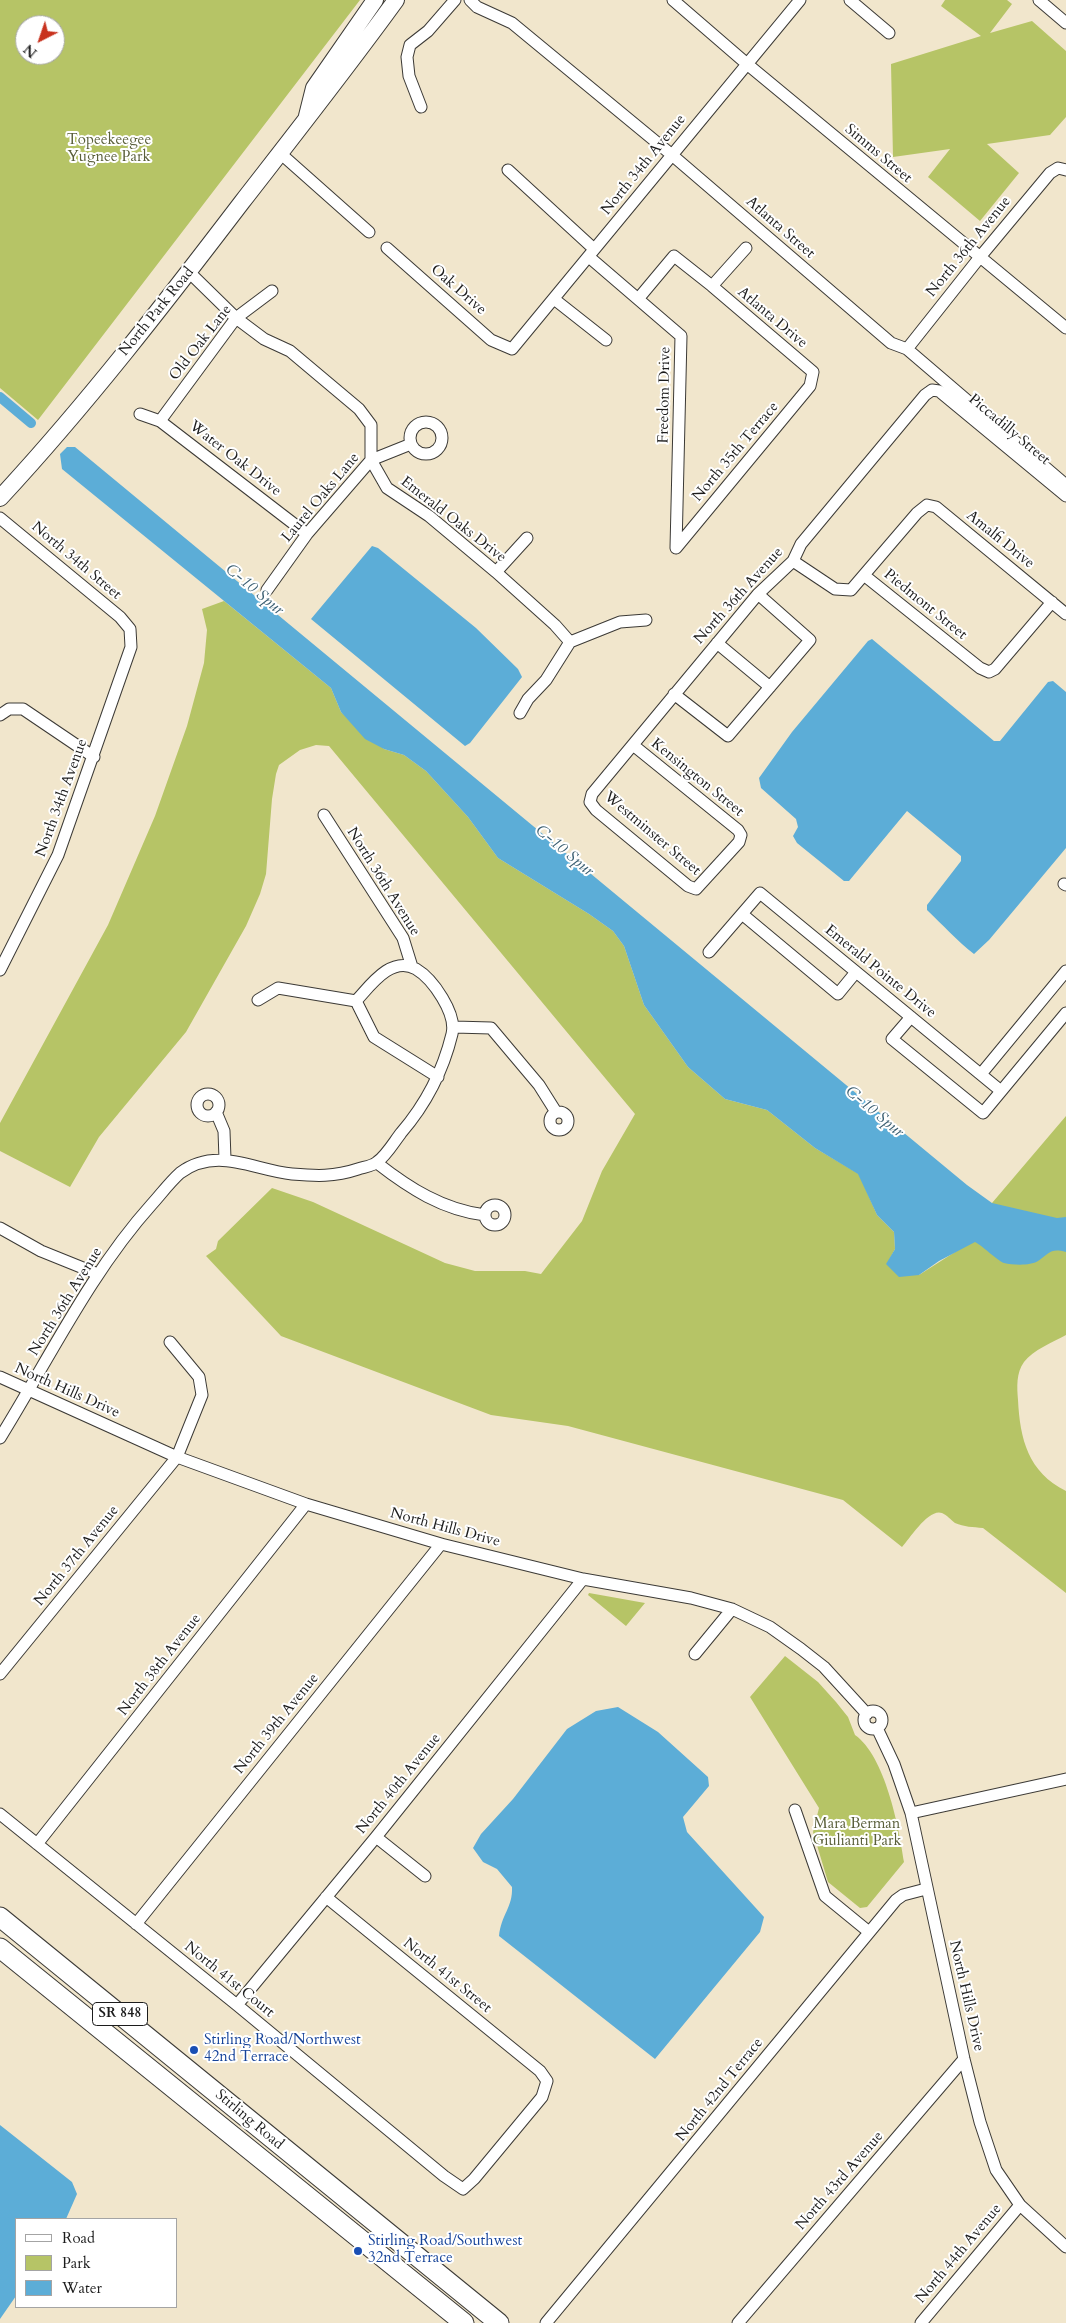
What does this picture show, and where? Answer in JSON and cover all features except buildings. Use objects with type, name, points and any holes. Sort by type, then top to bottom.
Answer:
[{"type":"main road","name":"Stirling Road","points":[[0,1917],[499,2323]]},
{"type":"main road","name":"Stirling Road","points":[[0,1948],[464,2323]]},
{"type":"main road","points":[[94,2024],[121,2030],[131,2023]]},
{"type":"main road","points":[[224,2129],[239,2111]]},
{"type":"street","name":"North Park Road","points":[[306,120],[314,88],[375,0]]},
{"type":"street","name":"North Park Road","points":[[0,498],[51,443],[189,272],[396,0]]},
{"type":"street","points":[[421,107],[409,76],[406,57],[410,45],[428,31],[455,0]]},
{"type":"street","name":"Atlanta Street","points":[[470,0],[477,7],[512,22],[672,155],[891,343],[907,349],[1066,485]]},
{"type":"street","name":"Simms Street","points":[[673,0],[747,64],[1066,328]]},
{"type":"street","name":"North 34th Avenue","points":[[512,349],[800,0]]},
{"type":"street","points":[[850,0],[889,33]]},
{"type":"street","points":[[1039,0],[1066,23]]},
{"type":"street","points":[[280,153],[369,232]]},
{"type":"street","name":"North 36th Avenue","points":[[907,349],[1050,173],[1062,169]]},
{"type":"street","name":"Freedom Drive","points":[[508,170],[638,299],[681,336],[676,548]]},
{"type":"street","name":"Oak Drive","points":[[387,248],[491,340],[512,349]]},
{"type":"street","points":[[712,286],[746,248]]},
{"type":"street","name":"Atlanta Drive","points":[[638,299],[674,256],[813,372]]},
{"type":"street","name":"Emerald Oaks Drive","points":[[189,272],[236,318],[264,339],[290,351],[359,409],[371,426],[371,460],[387,488],[429,516],[496,572],[555,625],[570,642]]},
{"type":"street","name":"Old Oak Lane","points":[[160,421],[236,318],[272,291]]},
{"type":"street","points":[[554,299],[606,340]]},
{"type":"street","name":"North 35th Terrace","points":[[676,548],[810,386],[813,372]]},
{"type":"street","name":"North 36th Avenue","points":[[590,802],[592,794],[674,694],[758,594],[793,561],[801,544],[925,395],[932,390]]},
{"type":"street","name":"Piccadilly Street","points":[[932,390],[939,391],[1066,496]]},
{"type":"street","name":"Water Oak Drive","points":[[140,414],[160,421],[307,534]]},
{"type":"street","name":"Laurel Oaks Lane","points":[[267,590],[307,534],[371,460],[411,444]]},
{"type":"street","name":"Amalfi Drive","points":[[865,576],[917,513],[927,505],[936,507],[1066,614]]},
{"type":"street","name":"North 34th Street","points":[[0,518],[120,617],[130,629]]},
{"type":"street","points":[[496,572],[527,538]]},
{"type":"street","name":"Piedmont Street","points":[[793,561],[835,589],[851,590],[865,576],[980,668],[988,672],[995,669],[1052,602]]},
{"type":"street","points":[[674,694],[728,736],[810,640],[758,594]]},
{"type":"street","points":[[520,713],[528,699],[546,680],[570,642],[620,622],[646,620]]},
{"type":"street","name":"North 34th Avenue","points":[[0,970],[58,855],[94,758],[131,646],[130,629]]},
{"type":"street","points":[[717,643],[770,687]]},
{"type":"street","points":[[4,712],[23,708],[94,758]]},
{"type":"street","name":"Kensington Street","points":[[633,745],[738,830],[741,835],[739,842],[696,889]]},
{"type":"street","name":"Westminster Street","points":[[590,802],[596,810],[688,886],[696,889]]},
{"type":"street","name":"North 36th Avenue","points":[[324,815],[403,938],[412,967]]},
{"type":"street","name":"Emerald Pointe Drive","points":[[742,914],[760,894],[1001,1091]]},
{"type":"street","points":[[709,952],[742,914],[838,994],[856,972]]},
{"type":"street","points":[[356,1002],[381,973],[403,965],[412,967],[426,976],[440,995],[454,1027],[447,1055],[438,1077],[412,1120],[377,1163],[407,1186],[462,1212],[485,1215]]},
{"type":"street","points":[[981,1074],[1066,971]]},
{"type":"street","points":[[258,1000],[278,988],[356,1002]]},
{"type":"street","points":[[356,1002],[374,1036],[438,1077]]},
{"type":"street","points":[[911,1017],[892,1039],[983,1114],[1066,1013]]},
{"type":"street","points":[[454,1027],[491,1028],[539,1085],[556,1112]]},
{"type":"street","points":[[216,1112],[224,1131],[225,1159]]},
{"type":"street","name":"North 36th Avenue","points":[[0,1438],[98,1274],[141,1217],[179,1174],[197,1163],[225,1159],[291,1174],[337,1176],[377,1163]]},
{"type":"street","points":[[0,1228],[41,1251],[98,1274]]},
{"type":"street","name":"North 37th Avenue","points":[[0,1674],[177,1457],[202,1395],[198,1377],[170,1342]]},
{"type":"street","name":"North Hills Drive","points":[[0,1377],[29,1392],[177,1457],[306,1504],[441,1544],[583,1579],[691,1598],[732,1609],[770,1627],[824,1667],[866,1714],[864,1719],[866,1725],[871,1729],[877,1728],[894,1764],[911,1812],[964,2059],[980,2122],[996,2170],[1020,2204],[1066,2247]]},
{"type":"street","name":"North 38th Avenue","points":[[37,1844],[306,1504]]},
{"type":"street","name":"North 39th Avenue","points":[[136,1924],[441,1544]]},
{"type":"street","name":"North 40th Avenue","points":[[237,2005],[376,1837],[583,1579]]},
{"type":"street","points":[[694,1654],[732,1609]]},
{"type":"street","points":[[911,1812],[1066,1779]]},
{"type":"street","points":[[795,1810],[825,1896],[869,1932]]},
{"type":"street","name":"North 41st Court","points":[[0,1814],[237,2005],[444,2176],[463,2188]]},
{"type":"street","points":[[376,1837],[425,1876]]},
{"type":"street","name":"North 42nd Terrace","points":[[546,2323],[869,1932],[902,1895],[926,1889]]},
{"type":"street","name":"North 41st Street","points":[[326,1897],[540,2070],[547,2081],[542,2097],[474,2179],[463,2188]]},
{"type":"street","name":"North 43rd Avenue","points":[[738,2323],[964,2059]]},
{"type":"street","name":"North 44th Avenue","points":[[921,2323],[1020,2204]]},
{"type":"green space","name":"Topeekeegee Yugnee Park","points":[[0,0],[360,0],[38,420],[0,388]]},
{"type":"green space","points":[[945,0],[1007,0],[1012,4],[990,33],[1032,21],[1066,51],[1066,117],[1050,135],[987,144],[1019,173],[980,221],[928,177],[950,149],[893,157],[891,64],[981,36],[941,6]]},
{"type":"green space","points":[[224,601],[331,688],[341,712],[384,749],[404,755],[426,771],[468,817],[498,858],[613,931],[624,946],[644,1005],[688,1067],[725,1099],[767,1110],[815,1148],[859,1174],[877,1215],[894,1232],[895,1249],[887,1264],[919,1275],[955,1252],[992,1203],[1066,1116],[1066,1335],[1033,1354],[1024,1362],[1018,1375],[1017,1385],[1021,1428],[1028,1453],[1043,1474],[1066,1491],[1066,1593],[983,1528],[955,1523],[942,1513],[931,1515],[926,1519],[902,1547],[843,1500],[568,1426],[491,1415],[281,1336],[206,1256],[216,1249],[218,1241],[272,1188],[313,1202],[445,1263],[475,1271],[525,1271],[541,1274],[582,1221],[602,1171],[635,1114],[329,746],[316,745],[300,750],[279,765],[272,799],[266,874],[260,894],[246,926],[186,1032],[99,1137],[70,1187],[0,1151],[0,1123],[108,925],[155,816],[187,726],[204,663],[207,630],[202,609]]},
{"type":"green space","points":[[589,1593],[645,1603],[626,1626],[588,1595]]},
{"type":"green space","name":"Mara Berman Giulianti Park","points":[[785,1656],[818,1682],[848,1717],[855,1735],[866,1745],[875,1759],[889,1793],[904,1862],[867,1907],[860,1908],[828,1882],[813,1832],[819,1808],[750,1697]]},
{"type":"water","points":[[67,447],[75,447],[967,1185],[992,1203],[1057,1218],[1066,1217],[1066,1252],[1053,1251],[1035,1263],[1012,1264],[1001,1262],[975,1242],[939,1261],[919,1275],[899,1277],[886,1264],[895,1249],[894,1232],[877,1215],[858,1174],[815,1148],[767,1110],[725,1099],[688,1067],[644,1005],[624,946],[613,931],[498,858],[468,817],[426,771],[404,755],[384,749],[365,739],[341,712],[331,688],[62,469],[60,454]]},
{"type":"water","points":[[372,546],[378,548],[476,628],[518,669],[522,677],[470,743],[465,746],[311,619]]},
{"type":"water","points":[[872,639],[994,741],[1000,741],[1048,682],[1053,681],[1066,692],[1066,848],[989,940],[974,954],[927,910],[927,905],[961,861],[961,856],[907,811],[849,881],[844,881],[797,843],[793,836],[798,827],[796,819],[761,788],[759,778],[792,732],[868,641]]},
{"type":"water","points":[[618,1707],[658,1732],[708,1777],[709,1786],[683,1817],[687,1832],[764,1917],[760,1932],[655,2059],[499,1936],[502,1922],[511,1900],[512,1887],[497,1869],[483,1862],[473,1848],[481,1834],[513,1799],[567,1729],[596,1711]]},
{"type":"water","points":[[0,2125],[72,2182],[77,2194],[66,2218],[15,2218],[15,2297],[0,2319]]},
{"type":"waterway","name":"C-10 Spur","points":[[0,397],[31,423]]},
{"type":"place","name":"Stirling Road/Northwest 42nd Terrace","points":[[194,2050]]},
{"type":"place","name":"Stirling Road/Southwest 32nd Terrace","points":[[358,2251]]}]
